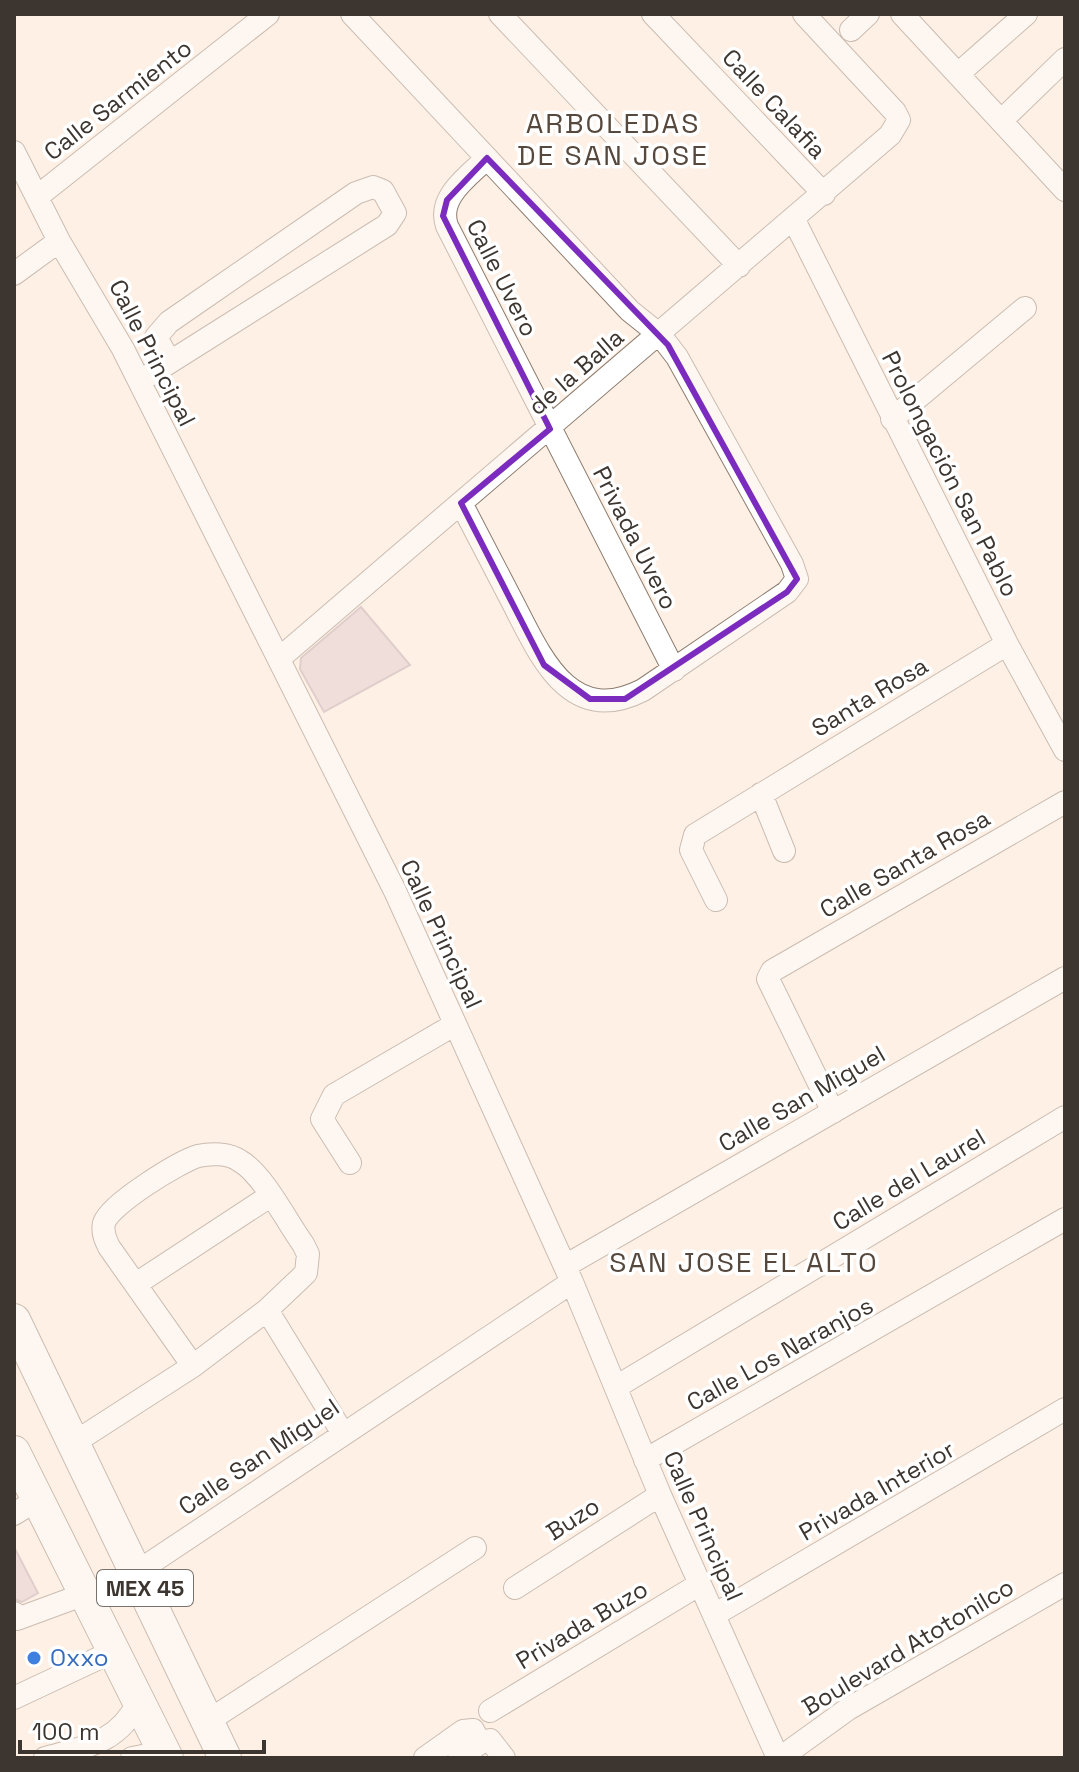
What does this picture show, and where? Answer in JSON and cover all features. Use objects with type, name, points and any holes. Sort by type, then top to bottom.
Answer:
[{"type":"highway","name":"MEX 45","points":[[14,1320],[225,1758]]},
{"type":"highway","name":"MEX 45","points":[[14,1452],[26,1506],[85,1594],[165,1755]]},
{"type":"street","name":"Calle Sarmiento","points":[[38,196],[268,14]]},
{"type":"street","points":[[352,14],[630,311],[660,335],[696,391],[797,579],[787,592],[674,670],[625,699],[590,699],[567,687],[544,665],[461,503]]},
{"type":"street","points":[[500,14],[739,266]]},
{"type":"street","name":"Calle Calafia","points":[[653,14],[824,194]]},
{"type":"street","name":"de la Balla","points":[[281,657],[882,143],[899,120],[804,14]]},
{"type":"street","points":[[851,30],[868,14]]},
{"type":"street","points":[[902,14],[1065,190]]},
{"type":"street","points":[[958,74],[1026,14]]},
{"type":"street","points":[[1001,121],[1065,59]]},
{"type":"street","name":"Calle Principal","points":[[14,152],[59,241],[91,289],[140,381],[199,504],[281,657],[395,891],[568,1274],[660,1495],[779,1758]]},
{"type":"street","name":"Calle Uvero","points":[[487,158],[447,200],[443,216],[550,429]]},
{"type":"street","points":[[140,381],[387,225],[395,213],[388,197],[373,187],[356,193],[169,322],[156,337],[170,362]]},
{"type":"street","name":"Prolongación San Pablo","points":[[794,220],[1007,644],[1065,750]]},
{"type":"street","points":[[14,274],[59,241]]},
{"type":"street","points":[[892,419],[1025,308]]},
{"type":"street","name":"Privada Uvero","points":[[550,429],[674,670]]},
{"type":"street","name":"Santa Rosa","points":[[716,900],[691,850],[695,835],[1007,644]]},
{"type":"street","points":[[761,794],[784,851]]},
{"type":"street","name":"Calle Santa Rosa","points":[[833,1112],[768,979],[772,971],[1065,802]]},
{"type":"street","name":"Calle San Miguel","points":[[137,1572],[568,1274],[833,1112],[1065,978]]},
{"type":"street","points":[[350,1163],[322,1119],[334,1095],[454,1025]]},
{"type":"street","name":"Calle del Laurel","points":[[616,1387],[1065,1117]]},
{"type":"street","points":[[72,1444],[193,1366],[267,1310],[300,1281],[309,1263],[303,1244],[240,1160],[210,1154],[195,1157],[120,1203],[105,1222],[104,1235],[193,1366]]},
{"type":"street","points":[[136,1284],[270,1196]]},
{"type":"street","name":"Calle Los Naranjos","points":[[645,1460],[1065,1219]]},
{"type":"street","points":[[267,1310],[342,1432]]},
{"type":"street","name":"Privada Interior","points":[[714,1615],[1065,1409]]},
{"type":"street","name":"Buzo","points":[[515,1588],[660,1495]]},
{"type":"street","points":[[208,1721],[475,1548]]},
{"type":"street","name":"Privada Buzo","points":[[490,1711],[700,1584]]},
{"type":"street","name":"Boulevard Atotonilco","points":[[779,1758],[848,1709],[1065,1584]]},
{"type":"street","points":[[15,1618],[85,1594]]},
{"type":"street","points":[[14,1698],[114,1651]]},
{"type":"street","points":[[51,1757],[110,1738],[127,1722],[138,1702]]},
{"type":"street","points":[[425,1758],[467,1729],[478,1734],[480,1743]]},
{"type":"street","points":[[459,1758],[480,1743],[490,1740],[504,1758]]},
{"type":"street","points":[[132,1758],[165,1755]]},
{"type":"highlighted area","points":[[487,158],[668,345],[797,579],[787,592],[625,699],[590,699],[544,665],[461,503],[550,429],[443,216],[447,200]]},
{"type":"building","points":[[361,607],[410,665],[324,712],[300,669],[301,658]]},
{"type":"building","points":[[14,1547],[38,1593],[22,1602],[14,1599]]},
{"type":"place","name":"Oxxo","points":[[34,1658]]},
{"type":"district","name":"ARBOLEDAS DE SAN JOSE","points":[[613,139]]},
{"type":"district","name":"SAN JOSE EL ALTO","points":[[744,1262]]}]
